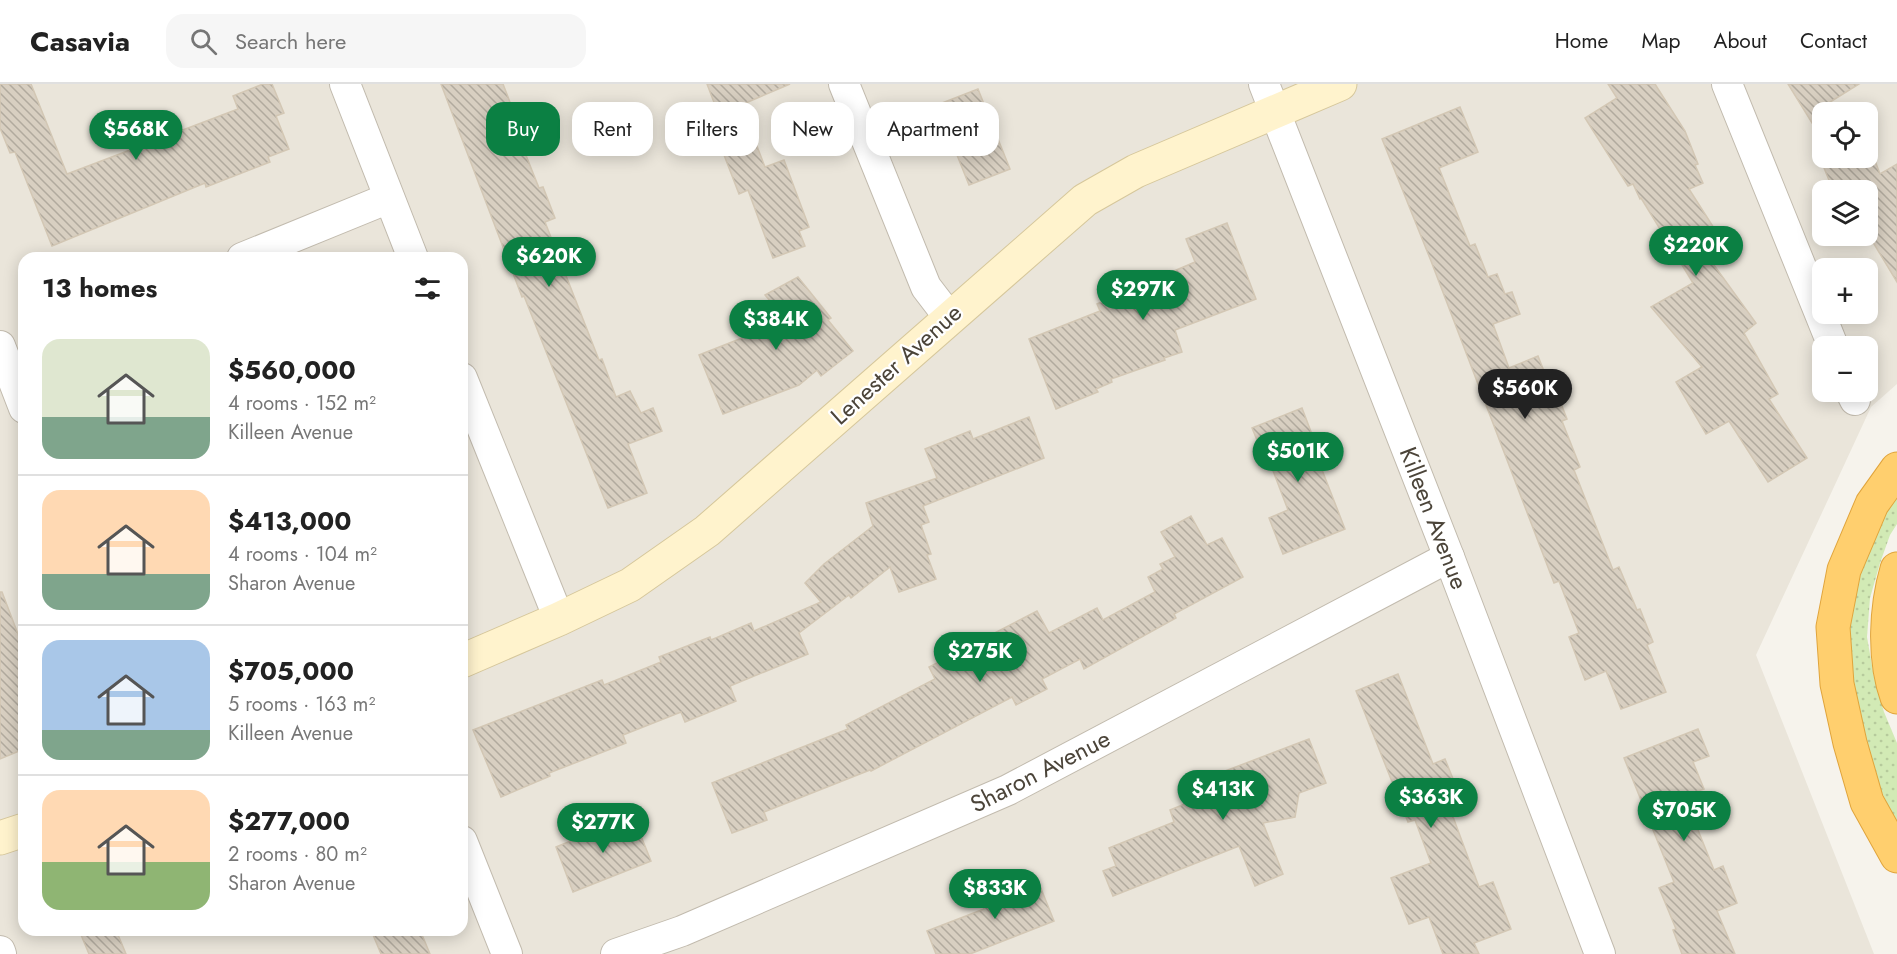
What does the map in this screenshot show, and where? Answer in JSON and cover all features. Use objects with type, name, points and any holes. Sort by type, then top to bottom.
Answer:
[{"type":"highway","points":[[1897,469],[1872,504],[1844,570],[1833,627],[1837,684],[1850,743],[1867,802],[1897,856]]},
{"type":"highway","points":[[1897,569],[1890,591],[1887,620],[1889,656],[1897,697]]},
{"type":"street","points":[[345,84],[411,252]]},
{"type":"street","points":[[844,84],[926,287],[949,317]]},
{"type":"street","name":"Lenester Avenue","points":[[468,658],[630,585],[707,531],[1085,200],[1269,98],[1340,84]]},
{"type":"street","points":[[1726,84],[1829,336]]},
{"type":"street","name":"Killeen Avenue","points":[[1269,98],[1449,557],[1600,954]]},
{"type":"street","points":[[257,252],[389,198]]},
{"type":"street","points":[[9,349],[18,384]]},
{"type":"street","points":[[468,393],[559,619]]},
{"type":"street","name":"Sharon Avenue","points":[[616,954],[682,931],[1008,790],[1449,557]]},
{"type":"street","points":[[0,838],[18,832]]},
{"type":"street","points":[[468,856],[507,954]]},
{"type":"shaded area","points":[[0,84],[1897,84],[1897,384],[1878,401],[1878,336],[1812,336],[1812,402],[1877,402],[1871,407],[1756,655],[1874,954],[0,954]]},
{"type":"green space","points":[[1897,488],[1897,524],[1890,535],[1870,598],[1867,637],[1874,677],[1884,712],[1897,743],[1897,825],[1866,758],[1845,656],[1850,589]]},
{"type":"building","points":[[0,84],[31,84],[67,174],[238,109],[233,96],[263,84],[272,84],[284,113],[276,116],[289,149],[268,157],[270,162],[206,187],[205,183],[52,246],[15,152],[10,153],[0,128]]},
{"type":"building","points":[[441,84],[503,84],[510,102],[486,102],[486,156],[526,156],[539,188],[543,187],[555,218],[545,222],[599,360],[602,359],[616,397],[630,391],[641,413],[653,408],[662,431],[628,444],[647,493],[608,508],[524,296],[522,297]]},
{"type":"building","points":[[707,84],[790,84],[748,102],[714,102]]},
{"type":"building","points":[[1608,84],[1655,84],[1685,131],[1703,183],[1689,189],[1728,250],[1711,261],[1756,323],[1744,333],[1778,394],[1769,399],[1807,458],[1768,482],[1729,421],[1706,434],[1676,382],[1702,367],[1651,307],[1693,283],[1633,184],[1628,186],[1585,118],[1617,98]]},
{"type":"building","points":[[1788,84],[1859,84],[1830,102],[1812,102],[1812,123]]},
{"type":"building","points":[[978,89],[983,102],[945,102]]},
{"type":"building","points":[[1460,107],[1478,152],[1439,168],[1470,246],[1475,244],[1488,277],[1497,274],[1505,294],[1512,292],[1520,314],[1493,324],[1509,368],[1538,356],[1549,384],[1553,383],[1567,419],[1562,421],[1580,467],[1574,470],[1613,570],[1619,567],[1653,642],[1647,645],[1666,692],[1621,709],[1606,671],[1585,680],[1569,637],[1579,633],[1559,581],[1554,583],[1382,139]]},
{"type":"building","points":[[999,142],[1010,169],[969,185],[957,156],[999,156]]},
{"type":"building","points":[[759,152],[765,167],[784,160],[809,227],[799,231],[805,246],[773,258],[748,190],[739,194],[724,156],[759,156]]},
{"type":"building","points":[[1897,164],[1897,282],[1875,246],[1878,246],[1878,180],[1829,180],[1824,168],[1878,168],[1880,174]]},
{"type":"building","points":[[1227,223],[1256,299],[1175,330],[1182,352],[1111,379],[1112,382],[1096,389],[1098,392],[1056,409],[1029,339],[1100,311],[1097,304],[1195,262],[1186,239]]},
{"type":"building","points":[[798,277],[831,318],[828,320],[853,351],[821,376],[817,370],[799,385],[723,414],[699,355],[780,323],[766,306],[771,302],[765,295]]},
{"type":"building","points":[[1302,408],[1313,437],[1310,439],[1345,529],[1283,554],[1269,518],[1288,510],[1267,455],[1264,457],[1252,428]]},
{"type":"building","points":[[1029,417],[1044,458],[923,506],[929,522],[921,525],[931,554],[927,555],[936,579],[899,592],[890,567],[851,598],[849,595],[799,633],[808,654],[730,686],[736,701],[685,722],[681,712],[623,735],[626,743],[549,773],[550,776],[501,797],[473,730],[602,680],[604,685],[661,662],[659,657],[710,637],[711,640],[751,623],[754,631],[821,602],[805,583],[824,564],[873,526],[866,503],[937,478],[925,449],[970,431],[973,439]]},
{"type":"building","points":[[1191,516],[1207,545],[1222,538],[1243,577],[1174,614],[1176,618],[1084,669],[1080,659],[1042,679],[1047,689],[1016,705],[1012,697],[871,771],[764,812],[767,820],[732,833],[712,783],[848,729],[846,725],[935,679],[929,667],[1037,611],[1049,633],[1097,608],[1103,620],[1155,592],[1148,577],[1163,569],[1160,564],[1175,557],[1161,532]]},
{"type":"building","points":[[0,592],[2,592],[18,634],[18,752],[0,759]]},
{"type":"building","points":[[1398,674],[1433,764],[1445,759],[1462,801],[1449,806],[1479,887],[1493,882],[1511,929],[1474,943],[1479,954],[1443,954],[1429,917],[1409,924],[1391,878],[1431,863],[1415,820],[1408,822],[1356,691]]},
{"type":"building","points":[[1698,729],[1709,756],[1693,762],[1704,789],[1695,792],[1707,821],[1696,825],[1714,870],[1723,866],[1737,903],[1717,911],[1735,954],[1682,954],[1673,930],[1676,929],[1659,888],[1674,882],[1624,758]]},
{"type":"building","points":[[1309,739],[1326,783],[1299,793],[1295,817],[1263,823],[1283,874],[1255,886],[1239,846],[1113,896],[1103,871],[1116,866],[1109,848],[1174,822],[1170,810],[1217,791],[1212,776]]},
{"type":"building","points":[[633,816],[651,861],[573,892],[556,847]]},
{"type":"building","points":[[1036,876],[1054,921],[970,954],[936,954],[927,931],[984,909],[980,898]]},
{"type":"building","points":[[82,936],[118,936],[126,954],[89,954]]},
{"type":"building","points":[[374,936],[422,936],[430,954],[381,954]]}]
